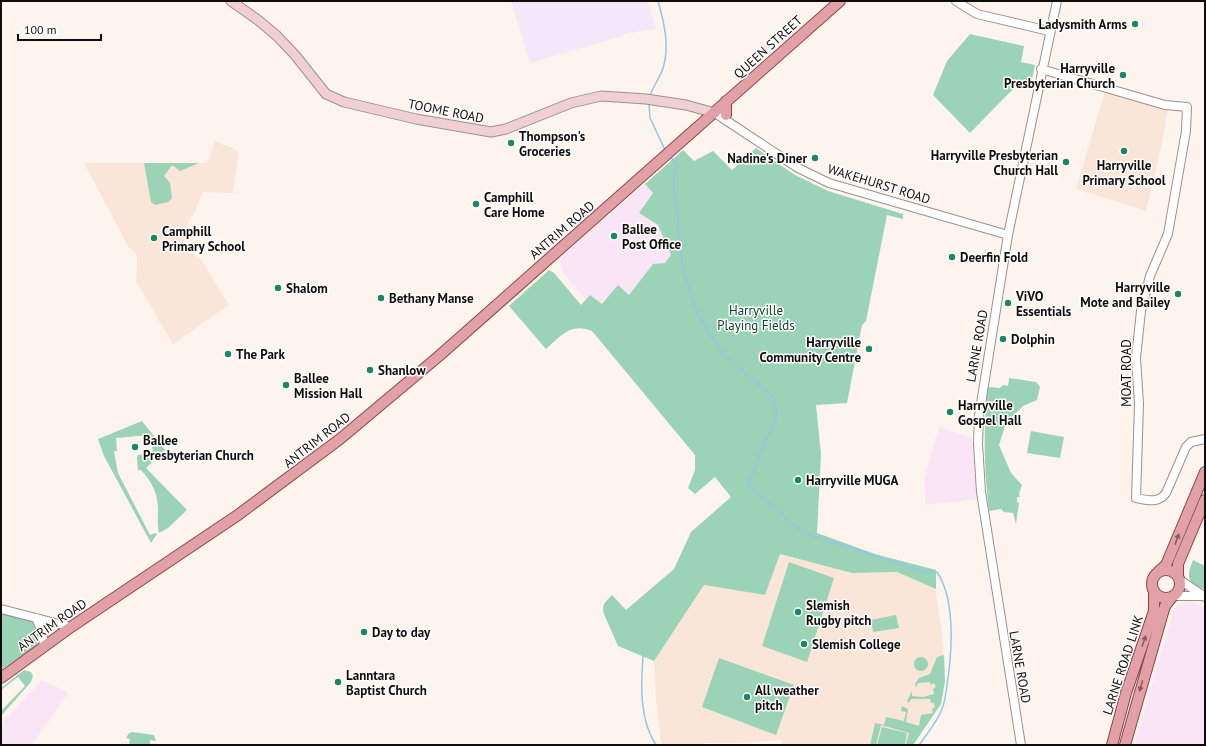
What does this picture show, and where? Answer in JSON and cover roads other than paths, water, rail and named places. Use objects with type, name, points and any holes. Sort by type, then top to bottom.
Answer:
[{"type":"main road","name":"TOOME ROAD","points":[[231,1],[258,20],[277,36],[295,55],[326,94],[344,102],[416,119],[491,132],[506,129],[558,108],[601,96],[654,100],[686,105],[715,113]]},
{"type":"main road","name":"QUEEN STREET","points":[[715,113],[840,1]]},
{"type":"main road","points":[[726,102],[729,119]]},
{"type":"main road","name":"ANTRIM ROAD","points":[[1,678],[71,627],[238,515],[340,439],[438,356],[715,113]]},
{"type":"main road","points":[[1205,472],[1166,565],[1153,579],[1152,584],[1154,592],[1161,598],[1173,597],[1180,587],[1178,564],[1205,500]]},
{"type":"main road","points":[[1158,572],[1167,570],[1179,578]]},
{"type":"main road","name":"LARNE ROAD LINK","points":[[1112,745],[1126,693],[1154,611],[1154,592]]},
{"type":"main road","name":"LARNE ROAD LINK","points":[[1125,745],[1162,616],[1166,606],[1173,597]]},
{"type":"street","points":[[956,1],[977,14],[1049,31]]},
{"type":"street","name":"LARNE ROAD","points":[[1021,745],[984,513],[978,444],[981,396],[1008,235],[1013,217],[1041,69],[1056,1]]},
{"type":"street","name":"MOAT ROAD","points":[[1041,69],[1164,105],[1187,107],[1186,131],[1168,234],[1150,276],[1141,311],[1136,358],[1139,404],[1136,498],[1155,501],[1162,497],[1166,493],[1186,447],[1191,442],[1203,442]]},
{"type":"street","name":"WAKEHURST ROAD","points":[[715,113],[724,120],[729,119],[798,168],[829,183],[1008,235]]},
{"type":"street","points":[[1179,578],[1204,597]]},
{"type":"street","points":[[1173,597],[1204,597]]},
{"type":"street","points":[[1,609],[71,627]]},
{"type":"street","points":[[36,618],[42,631],[44,646]]},
{"type":"waterway","points":[[650,96],[662,72],[666,51],[664,26],[658,1]]},
{"type":"waterway","points":[[649,104],[650,118],[665,150]]},
{"type":"waterway","points":[[670,156],[676,163],[674,184],[682,265],[698,315],[722,353],[771,395],[777,411],[775,421],[760,453],[748,485],[804,533],[925,572],[937,572],[943,584],[950,612],[951,627],[949,672],[946,694],[943,706],[937,719],[919,745]]},
{"type":"waterway","points":[[643,656],[642,702],[650,735],[656,745]]},
{"type":"place","name":"Ladysmith Arms","points":[[1135,24]]},
{"type":"place","name":"Harryville Presbyterian Church","points":[[1123,75]]},
{"type":"place","name":"Thompson's Groceries","points":[[511,143]]},
{"type":"place","name":"Harryville Primary School","points":[[1124,151]]},
{"type":"place","name":"Nadine's Diner","points":[[815,158]]},
{"type":"place","name":"Harryville Presbyterian Church Hall","points":[[1066,162]]},
{"type":"place","name":"Camphill Care Home","points":[[476,204]]},
{"type":"place","name":"Ballee Post Office","points":[[614,236]]},
{"type":"place","name":"Camphill Primary School","points":[[154,238]]},
{"type":"place","name":"Deerfin Fold","points":[[952,257]]},
{"type":"place","name":"Shalom","points":[[278,288]]},
{"type":"place","name":"Harryville Mote and Bailey","points":[[1178,294]]},
{"type":"place","name":"Bethany Manse","points":[[381,298]]},
{"type":"place","name":"ViVO Essentials","points":[[1008,303]]},
{"type":"place","name":"Dolphin","points":[[1003,339]]},
{"type":"place","name":"Harryville Community Centre","points":[[869,349]]},
{"type":"place","name":"The Park","points":[[228,354]]},
{"type":"place","name":"Shanlow","points":[[370,370]]},
{"type":"place","name":"Ballee Mission Hall","points":[[286,385]]},
{"type":"place","name":"Harryville Gospel Hall","points":[[950,412]]},
{"type":"place","name":"Ballee Presbyterian Church","points":[[135,447]]},
{"type":"place","name":"Harryville MUGA","points":[[798,480]]},
{"type":"place","name":"Slemish Rugby pitch","points":[[798,612]]},
{"type":"place","name":"Day to day","points":[[364,632]]},
{"type":"place","name":"Slemish College","points":[[804,644]]},
{"type":"place","name":"Lanntara Baptist Church","points":[[338,682]]},
{"type":"place","name":"All weather pitch","points":[[747,697]]},
{"type":"park label","name":"Harryville Playing Fields","points":[[756,318]]}]
